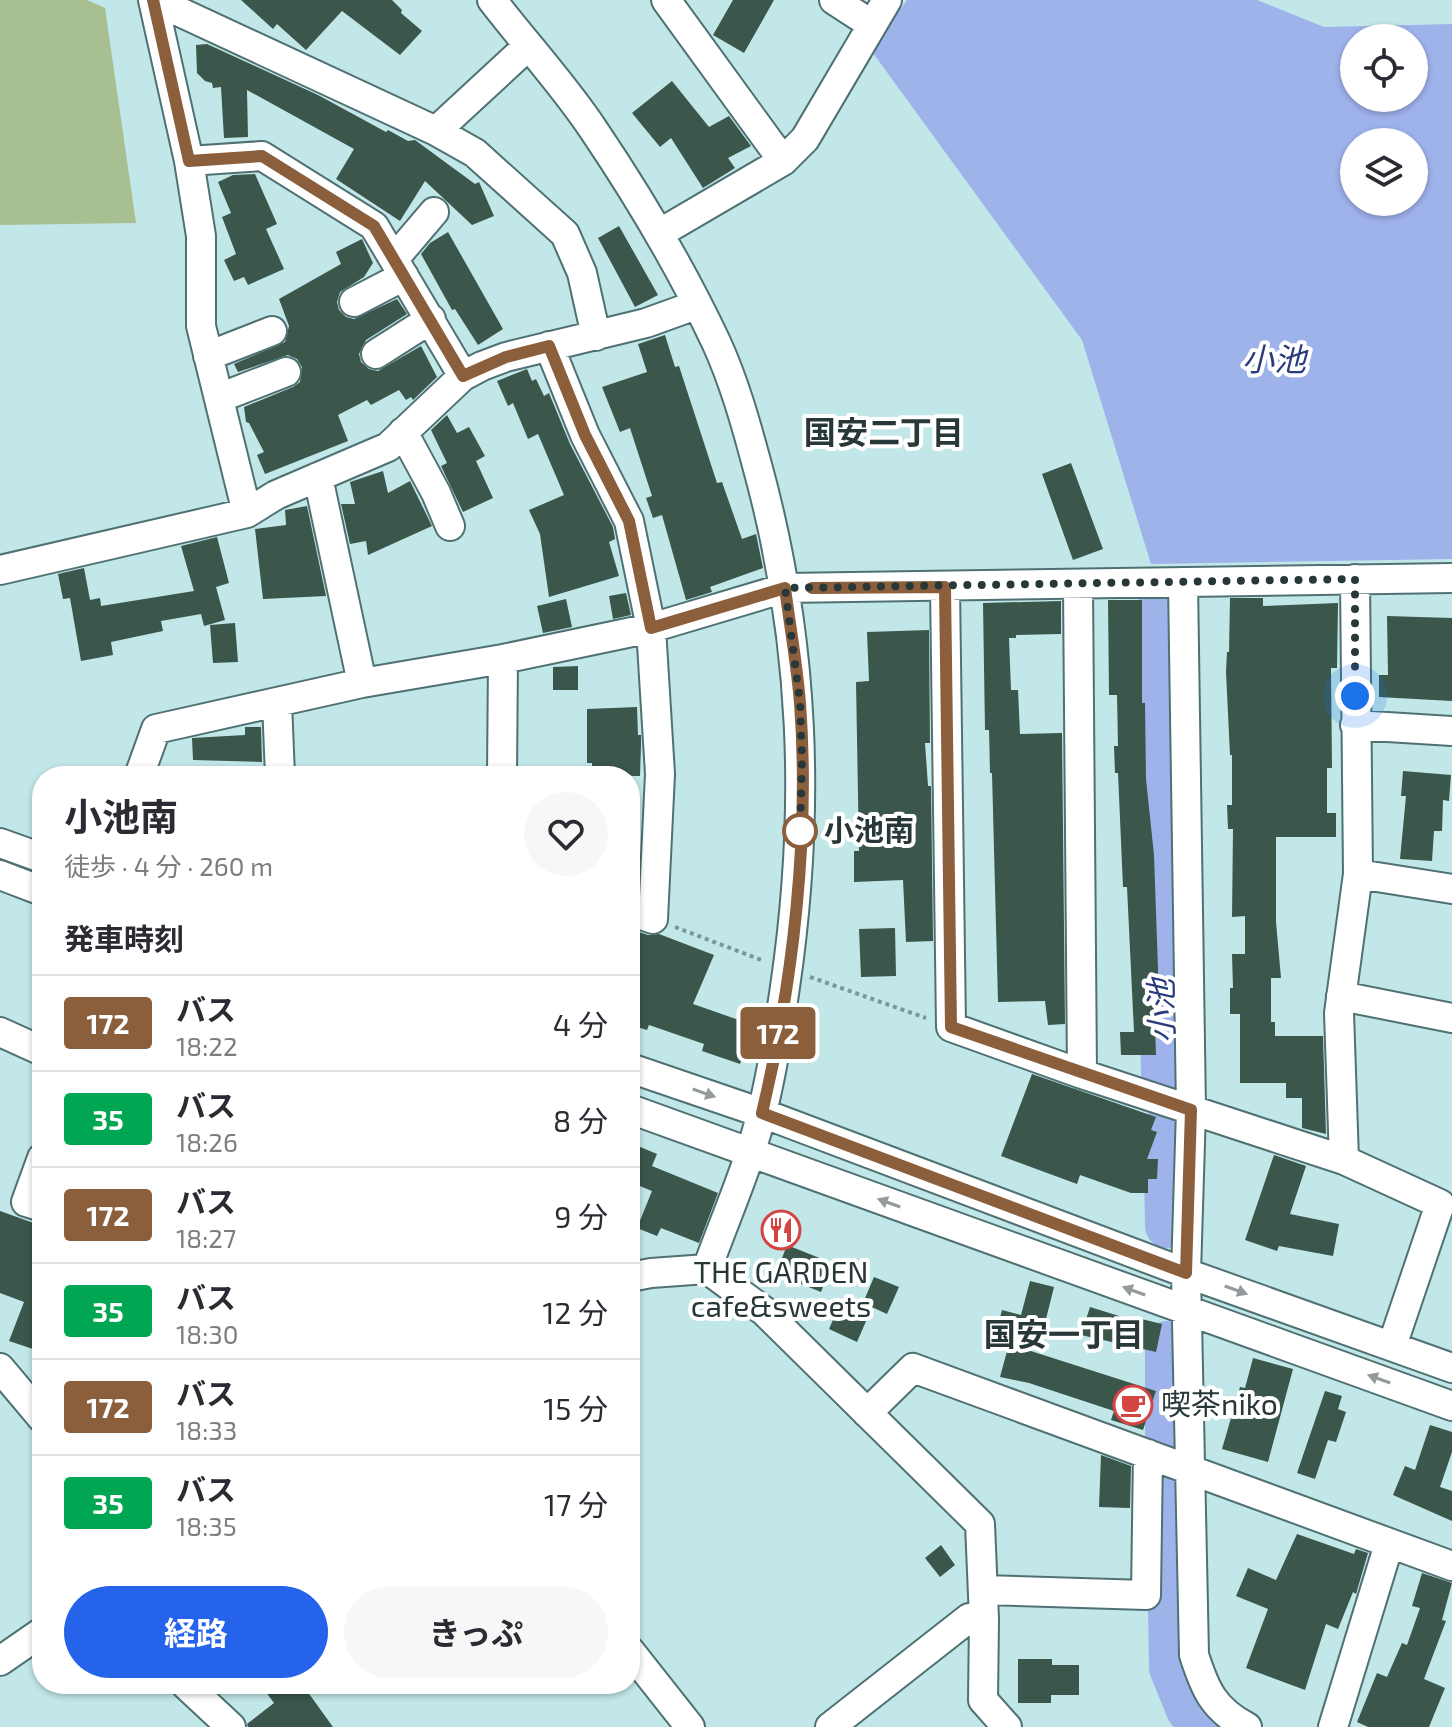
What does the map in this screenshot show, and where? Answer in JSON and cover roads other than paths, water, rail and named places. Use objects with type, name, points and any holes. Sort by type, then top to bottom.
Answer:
[{"type":"street","points":[[154,0],[436,131],[475,153],[565,234],[582,273],[596,336]]},
{"type":"street","points":[[154,0],[189,161],[201,236],[201,326],[247,513]]},
{"type":"street","points":[[492,0],[592,127],[660,233],[717,344],[748,430],[769,507],[785,588],[800,702],[801,816],[797,893],[774,1064],[749,1153],[707,1269]]},
{"type":"street","points":[[666,0],[783,161]]},
{"type":"street","points":[[834,0],[871,24]]},
{"type":"street","points":[[660,233],[783,161],[805,139],[887,0]]},
{"type":"street","points":[[436,131],[528,46]]},
{"type":"street","points":[[189,161],[262,156],[374,226],[463,376]]},
{"type":"street","points":[[354,302],[399,267],[434,212]]},
{"type":"street","points":[[0,570],[247,513],[276,495],[388,447],[463,376],[506,357],[646,323],[696,305]]},
{"type":"street","points":[[376,354],[431,319]]},
{"type":"street","points":[[208,356],[272,331]]},
{"type":"street","points":[[549,346],[585,435],[629,521],[651,628],[660,774],[653,919],[640,914]]},
{"type":"street","points":[[219,398],[286,372]]},
{"type":"street","points":[[403,432],[450,526]]},
{"type":"street","points":[[318,477],[362,683]]},
{"type":"street","points":[[143,766],[156,729],[362,683],[503,659],[651,628],[785,588],[1452,578]]},
{"type":"street","points":[[1344,1160],[1339,1013],[1358,874],[1355,579]]},
{"type":"street","points":[[1183,582],[1191,1110],[1186,1273],[1194,1655],[1206,1692],[1235,1724]]},
{"type":"street","points":[[1078,586],[1082,1074]]},
{"type":"street","points":[[945,587],[951,1027],[1082,1074],[1344,1160],[1440,1204],[1392,1346]]},
{"type":"street","points":[[502,766],[503,659]]},
{"type":"street","points":[[277,702],[280,766]]},
{"type":"street","points":[[1355,725],[1452,731]]},
{"type":"street","points":[[0,843],[32,854]]},
{"type":"street","points":[[1358,874],[1452,889]]},
{"type":"street","points":[[0,875],[32,887]]},
{"type":"street","points":[[1341,996],[1452,1018]]},
{"type":"street","points":[[0,1032],[32,1046]]},
{"type":"street","points":[[640,1071],[762,1113],[1186,1273],[1452,1368]]},
{"type":"street","points":[[640,1113],[1452,1406]]},
{"type":"street","points":[[32,1186],[26,1202],[32,1204]]},
{"type":"street","points":[[640,1276],[707,1269],[764,1311],[980,1524],[983,1700],[1007,1727]]},
{"type":"street","points":[[0,1368],[32,1406]]},
{"type":"street","points":[[867,1413],[913,1368],[1452,1566]]},
{"type":"street","points":[[983,1590],[1146,1595],[1148,1454]]},
{"type":"street","points":[[1333,1727],[1389,1544]]},
{"type":"street","points":[[830,1727],[969,1618],[984,1619]]},
{"type":"street","points":[[0,1661],[32,1639]]},
{"type":"street","points":[[640,1664],[690,1727]]},
{"type":"street","points":[[196,1694],[231,1727]]},
{"type":"water","name":"小池","points":[[907,0],[1257,0],[1324,27],[1340,27],[1340,112],[1428,112],[1428,25],[1452,24],[1452,559],[1151,564],[1082,340],[870,49]]},
{"type":"waterway","name":"小池","points":[[1158,610],[1163,1076]]},
{"type":"waterway","name":"小池","points":[[1165,1128],[1167,1226]]},
{"type":"waterway","name":"小池","points":[[1167,1343],[1167,1435]]},
{"type":"waterway","name":"小池","points":[[1168,1490],[1171,1668],[1188,1710],[1199,1722]]},
{"type":"place","name":"小池南","points":[[800,831]]},
{"type":"place","name":"THE GARDEN cafe&sweets","points":[[781,1230]]},
{"type":"place","name":"喫茶niko","points":[[1133,1405]]},
{"type":"district","name":"国安二丁目","points":[[884,433]]},
{"type":"district","name":"国安一丁目","points":[[1064,1335]]}]
